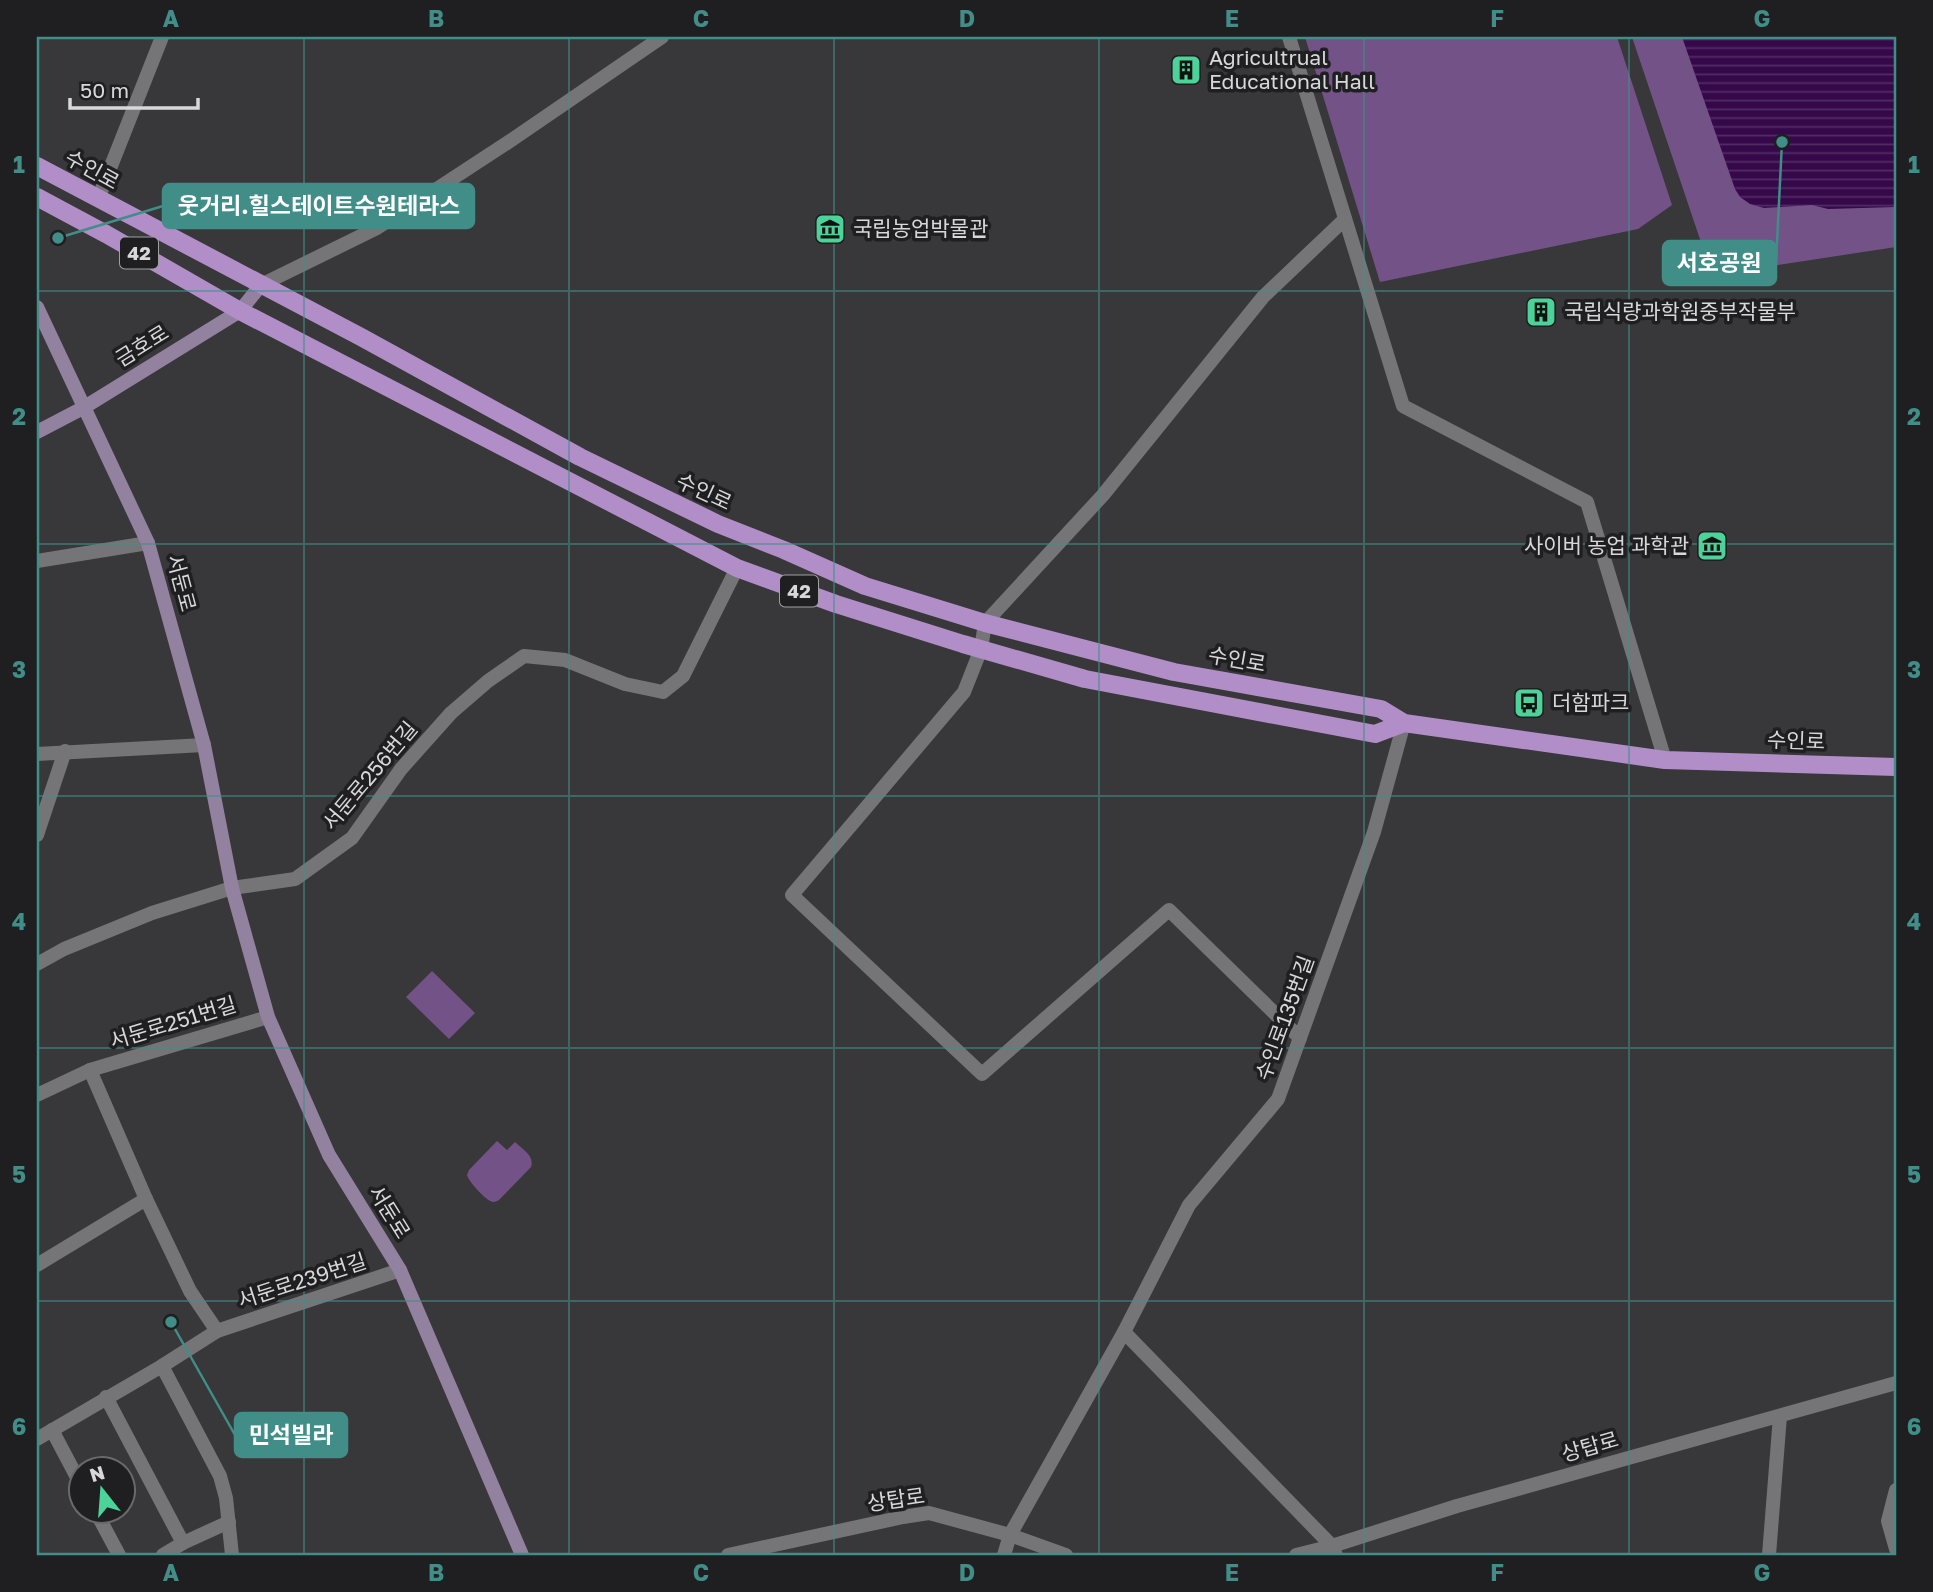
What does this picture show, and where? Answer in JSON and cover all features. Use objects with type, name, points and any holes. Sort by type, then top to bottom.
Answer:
[{"type":"main road","name":"수인로","points":[[37,166],[580,457],[718,524],[865,586],[985,623],[1174,672],[1381,709],[1404,723],[1665,760],[1896,768]]},
{"type":"main road","name":"수인로","points":[[37,197],[240,311],[737,568],[836,604],[1085,679],[1375,734],[1404,723]]},
{"type":"street","points":[[99,199],[162,37]]},
{"type":"street","points":[[261,285],[377,228],[662,37]]},
{"type":"street","points":[[1289,37],[1403,406],[1587,502],[1665,760]]},
{"type":"street","points":[[1300,1038],[1169,910],[982,1074],[792,895],[964,692],[981,649],[985,623],[1103,495],[1263,296],[1345,219]]},
{"type":"street","name":"금호로","points":[[37,432],[83,408],[240,311],[261,285]]},
{"type":"street","name":"서둔로","points":[[37,306],[148,542],[204,746],[232,888],[268,1017],[329,1155],[400,1270],[522,1555]]},
{"type":"street","points":[[37,561],[148,542]]},
{"type":"street","name":"서둔로256번길","points":[[232,888],[295,879],[352,838],[401,769],[451,713],[488,681],[524,656],[565,660],[625,684],[663,692],[682,676],[737,568]]},
{"type":"street","name":"수인로135번길","points":[[1004,1555],[1010,1535],[1124,1332],[1189,1205],[1279,1099],[1374,832],[1404,723]]},
{"type":"street","points":[[37,754],[204,746]]},
{"type":"street","points":[[37,835],[65,751]]},
{"type":"street","points":[[37,964],[64,949],[152,913],[232,888]]},
{"type":"street","name":"서둔로251번길","points":[[37,1095],[90,1070],[268,1017]]},
{"type":"street","name":"서둔로251번길","points":[[90,1070],[146,1199]]},
{"type":"street","points":[[37,1265],[146,1199]]},
{"type":"street","name":"서둔로239번길","points":[[146,1199],[190,1291],[217,1331]]},
{"type":"street","name":"서둔로239번길","points":[[37,1439],[217,1331],[400,1270]]},
{"type":"street","points":[[1124,1332],[1334,1551]]},
{"type":"street","points":[[162,1366],[220,1476],[226,1498],[232,1555]]},
{"type":"street","name":"상탑로","points":[[1296,1555],[1334,1551],[1457,1506],[1896,1383]]},
{"type":"street","points":[[106,1397],[183,1543]]},
{"type":"street","points":[[1769,1555],[1780,1416]]},
{"type":"street","points":[[52,1430],[66,1456]]},
{"type":"street","points":[[1896,1490],[1888,1521],[1896,1549]]},
{"type":"street","name":"상탑로","points":[[728,1555],[929,1513],[1010,1535],[1066,1555]]},
{"type":"street","points":[[163,1555],[229,1522]]},
{"type":"street","points":[[104,1526],[119,1555]]},
{"type":"shaded area","points":[[1305,37],[1617,37],[1672,205],[1638,229],[1380,282]]},
{"type":"shaded area","points":[[1632,37],[1896,37],[1896,247],[1712,275]]},
{"type":"shaded area","points":[[1682,37],[1896,37],[1896,207],[1828,209],[1812,205],[1764,208],[1750,204],[1740,197]]},
{"type":"shaded area","points":[[432,971],[475,1013],[449,1039],[406,997]]},
{"type":"shaded area","points":[[497,1141],[507,1150],[515,1142],[527,1153],[532,1163],[499,1200],[493,1202],[478,1191],[467,1175]]},
{"type":"place","name":"Agricultrual Educational Hall","points":[[1186,70]]},
{"type":"place","name":"서호공원","points":[[1782,142]]},
{"type":"place","name":"국립농업박물관","points":[[830,229]]},
{"type":"place","name":"웃거리.힐스테이트수원테라스","points":[[58,238]]},
{"type":"place","name":"국립식량과학원중부작물부","points":[[1541,312]]},
{"type":"place","name":"사이버 농업 과학관","points":[[1712,546]]},
{"type":"place","name":"더함파크","points":[[1529,703]]},
{"type":"place","name":"민석빌라","points":[[171,1322]]}]
